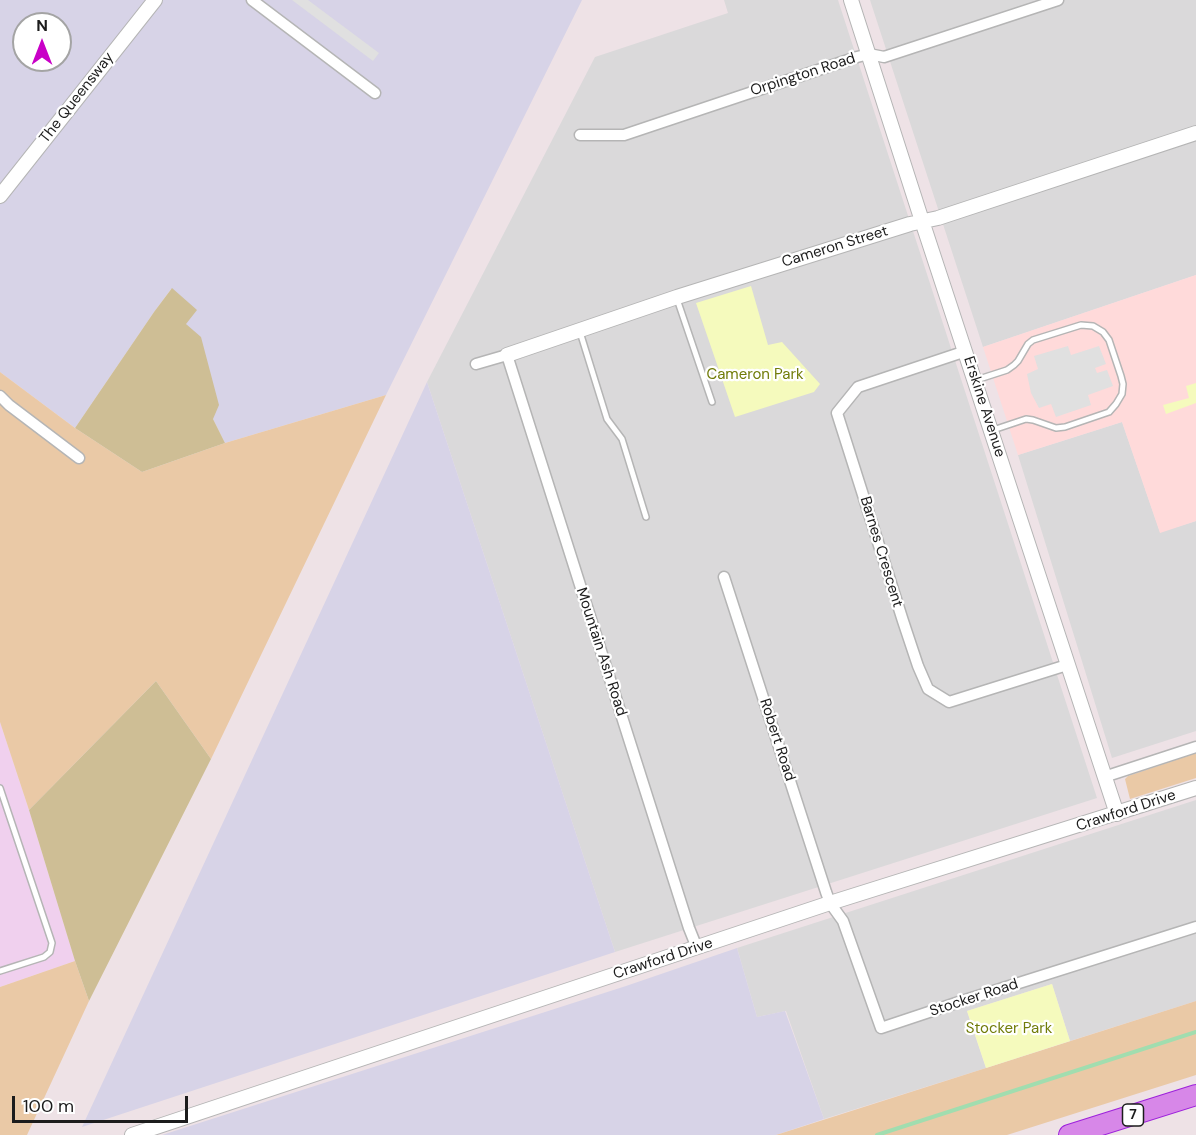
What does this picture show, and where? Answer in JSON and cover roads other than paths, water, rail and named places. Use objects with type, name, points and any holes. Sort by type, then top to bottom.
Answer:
[{"type":"highway","name":"7","points":[[1070,1135],[1196,1095]]},
{"type":"street","name":"The Queensway","points":[[0,196],[155,0]]},
{"type":"street","points":[[252,0],[375,93]]},
{"type":"street","name":"Erskine Avenue","points":[[851,0],[1117,814]]},
{"type":"street","name":"Orpington Road","points":[[580,135],[624,135],[846,60],[869,54],[884,57],[1058,0]]},
{"type":"street","name":"Cameron Street","points":[[476,364],[676,297],[949,214],[1196,133]]},
{"type":"street","name":"Barnes Crescent","points":[[966,351],[858,387],[837,413],[903,621],[928,689],[949,702],[1067,665]]},
{"type":"street","name":"Mountain Ash Road","points":[[507,355],[685,917],[697,948]]},
{"type":"street","points":[[0,396],[79,458]]},
{"type":"street","name":"Robert Road","points":[[724,577],[830,903]]},
{"type":"street","points":[[1104,777],[1196,747]]},
{"type":"street","name":"Crawford Drive","points":[[132,1135],[830,903],[1196,788]]},
{"type":"street","name":"Stocker Road","points":[[830,903],[843,921],[881,1028],[1196,927]]},
{"type":"lane","points":[[676,297],[712,402]]},
{"type":"lane","points":[[975,381],[1007,370],[1018,361],[1033,340],[1081,325],[1093,326],[1103,332],[1109,340],[1121,376],[1122,394],[1109,412],[1065,427],[1056,428],[1026,419],[991,430]]},
{"type":"lane","points":[[580,331],[607,419],[622,439],[646,517]]},
{"type":"lane","points":[[0,788],[52,943],[50,952],[44,957],[0,971]]},
{"type":"waterway","points":[[877,1135],[1196,1032]]},
{"type":"park label","name":"Cameron Park","points":[[755,375]]},
{"type":"park label","name":"Stocker Park","points":[[1009,1029]]}]
